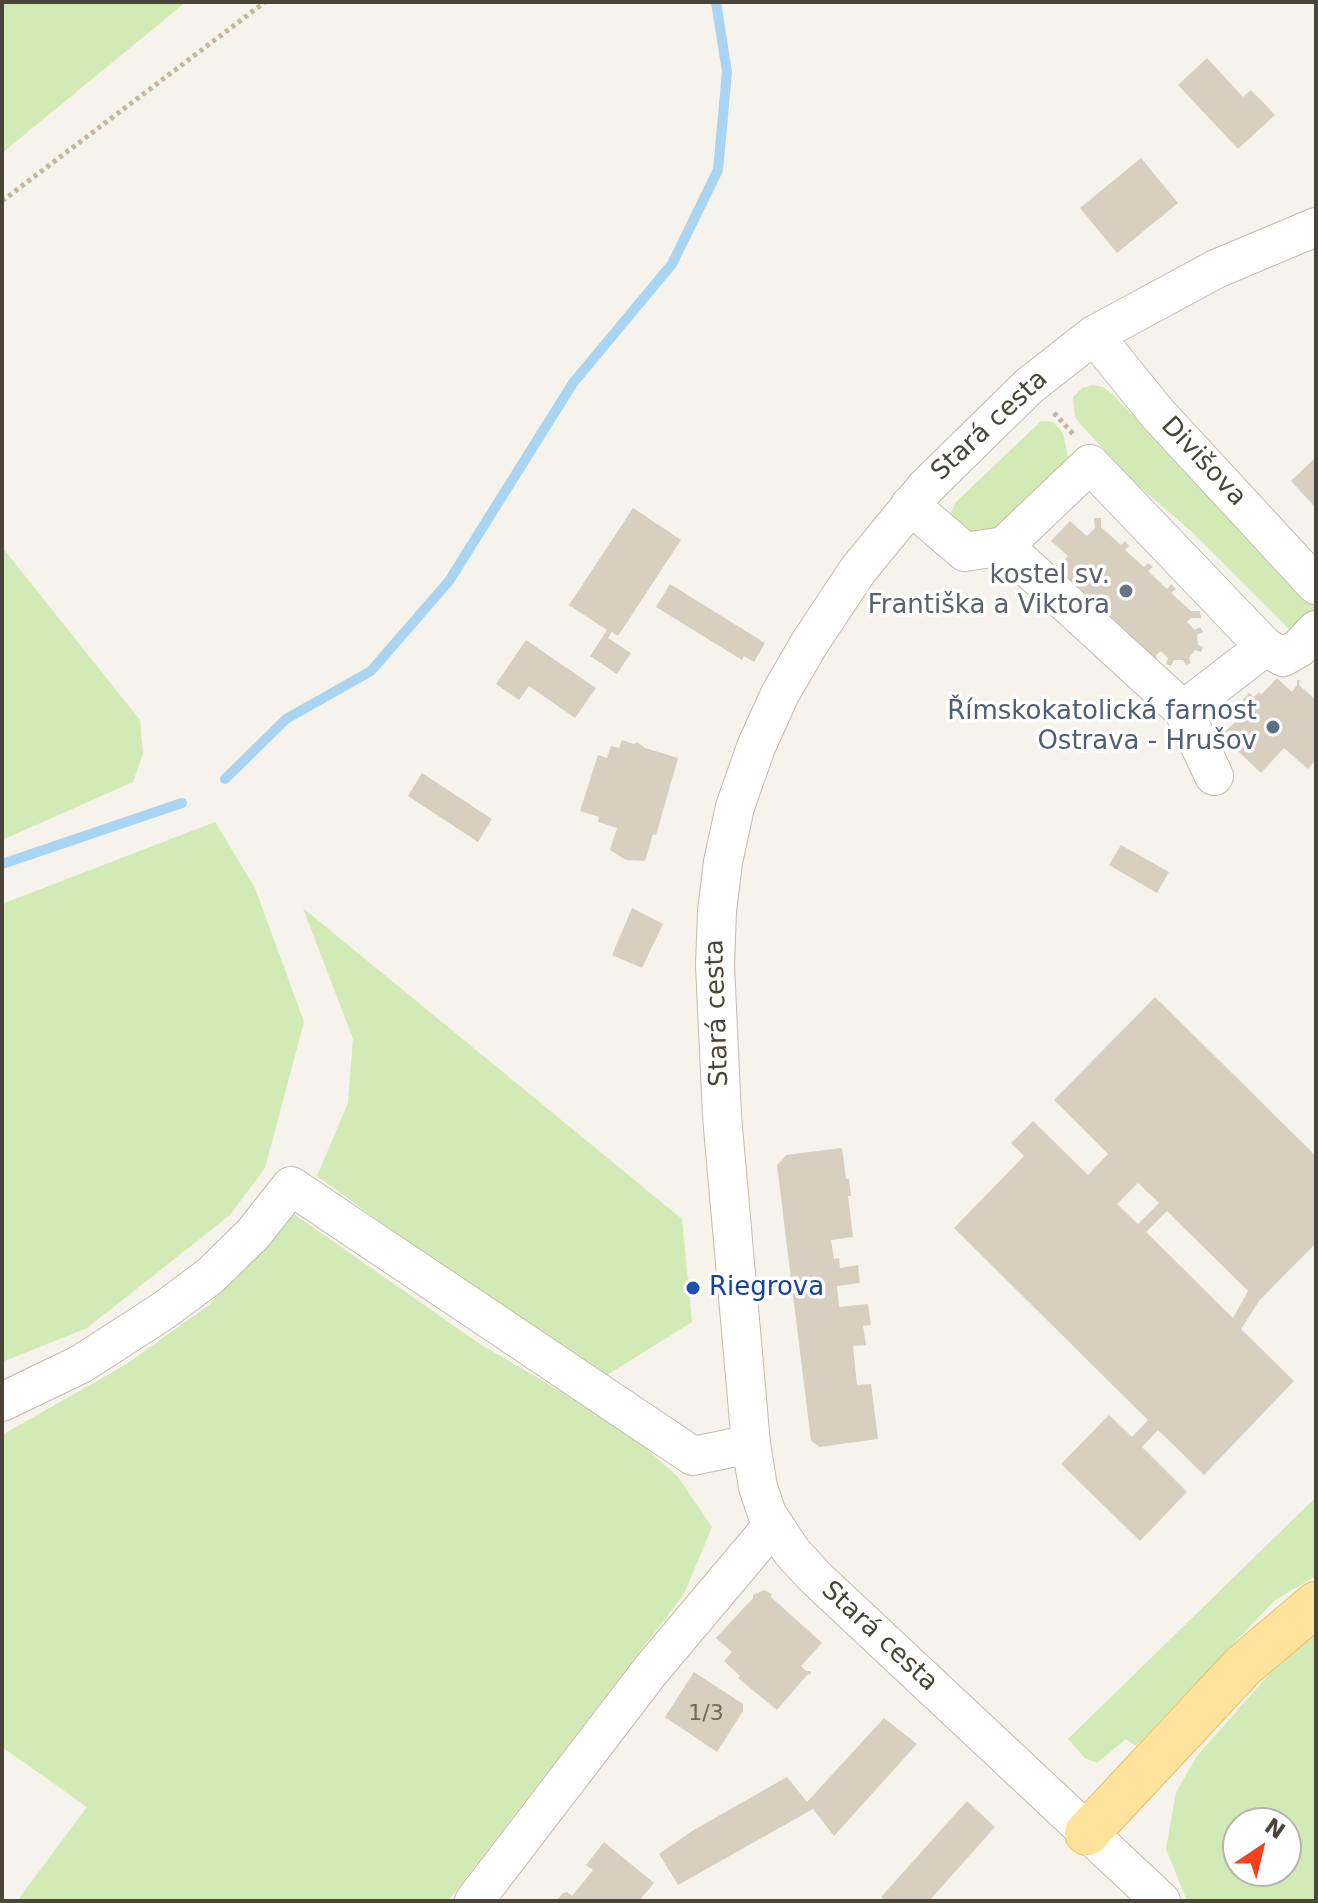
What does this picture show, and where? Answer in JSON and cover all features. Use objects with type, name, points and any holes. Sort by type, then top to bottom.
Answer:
[{"type":"main road","points":[[1087,1833],[1243,1666],[1316,1604]]},
{"type":"street","name":"Stará cesta","points":[[1161,1901],[816,1578],[773,1525],[758,1487],[751,1444],[725,1160],[715,940],[723,862],[743,781],[780,694],[833,606],[874,548],[910,505],[953,457],[1029,386],[1094,335],[1216,269],[1316,227]]},
{"type":"street","name":"Divišova","points":[[1094,335],[1157,413],[1316,585]]},
{"type":"street","points":[[910,505],[965,552],[1004,546],[1090,464],[1265,647],[1283,657],[1299,648],[1316,630]]},
{"type":"street","points":[[1004,546],[1183,710],[1214,776]]},
{"type":"street","points":[[1183,710],[1265,647]]},
{"type":"street","points":[[2,1402],[81,1364],[163,1311],[210,1276],[253,1234],[291,1186],[693,1456],[751,1444]]},
{"type":"street","points":[[474,1901],[651,1670],[773,1525]]},
{"type":"path","points":[[2,201],[265,2]]},
{"type":"path","points":[[1029,386],[1075,436],[1090,464]]},
{"type":"green space","points":[[2,2],[186,2],[2,153]]},
{"type":"green space","points":[[1093,385],[1103,387],[1113,395],[1316,605],[1316,610],[1293,633],[1190,530],[1134,482],[1082,426],[1075,417],[1073,397],[1082,388]]},
{"type":"green space","points":[[1041,421],[1053,422],[1063,433],[1069,461],[995,528],[976,536],[951,523],[951,512],[956,502]]},
{"type":"green space","points":[[2,547],[140,720],[143,754],[133,782],[2,840]]},
{"type":"green space","points":[[215,822],[255,888],[304,1022],[265,1168],[230,1215],[87,1328],[2,1362],[2,904]]},
{"type":"green space","points":[[303,908],[682,1219],[692,1322],[599,1380],[317,1176],[348,1103],[353,1039]]},
{"type":"green space","points":[[291,1212],[480,1344],[623,1428],[678,1477],[712,1527],[684,1594],[448,1901],[17,1901],[87,1807],[2,1747],[2,1435],[125,1365],[209,1305]]},
{"type":"green space","points":[[1316,1497],[1316,1576],[1275,1600],[1136,1746],[1126,1739],[1097,1763],[1085,1758],[1068,1739]]},
{"type":"green space","points":[[1316,1632],[1316,1901],[1187,1901],[1166,1849],[1176,1792],[1197,1756],[1273,1670]]},
{"type":"building","points":[[1207,58],[1243,97],[1251,90],[1275,115],[1238,149],[1178,85]]},
{"type":"building","points":[[1141,158],[1178,203],[1117,253],[1080,208]]},
{"type":"building","points":[[1316,457],[1316,508],[1291,481]]},
{"type":"building","points":[[633,508],[681,540],[618,636],[612,632],[608,638],[631,653],[617,674],[590,656],[607,630],[569,605]]},
{"type":"building","name":"kostel sv. Františka a Viktora","points":[[1094,518],[1101,518],[1101,527],[1121,545],[1125,541],[1129,546],[1125,550],[1144,567],[1148,563],[1153,567],[1148,571],[1167,589],[1171,584],[1176,589],[1171,593],[1191,611],[1200,611],[1201,618],[1191,618],[1187,622],[1195,630],[1200,627],[1203,632],[1197,635],[1198,645],[1203,647],[1201,652],[1195,650],[1189,658],[1191,663],[1186,665],[1183,660],[1174,660],[1171,666],[1166,664],[1168,658],[1161,651],[1156,655],[1157,664],[1051,565],[1059,565],[1068,556],[1051,541],[1070,521],[1087,536],[1095,528]]},
{"type":"building","points":[[670,584],[765,643],[754,662],[744,656],[742,660],[656,607]]},
{"type":"building","points":[[526,640],[596,688],[575,718],[529,686],[519,700],[496,684]]},
{"type":"building","name":"Římskokatolická farnost Ostrava - Hrušov","points":[[1277,678],[1292,692],[1297,680],[1300,680],[1299,685],[1316,700],[1316,760],[1308,769],[1284,748],[1261,773],[1221,735],[1238,720],[1235,717],[1240,713],[1235,708],[1249,693],[1254,697],[1259,692],[1261,695]]},
{"type":"building","points":[[622,740],[637,742],[645,748],[678,758],[656,835],[653,834],[645,861],[626,860],[610,850],[617,828],[598,822],[599,817],[580,811],[598,755],[607,758],[611,746],[619,748]]},
{"type":"building","points":[[422,773],[492,819],[478,842],[408,796]]},
{"type":"building","points":[[1121,845],[1169,872],[1157,893],[1109,865]]},
{"type":"building","points":[[632,908],[663,924],[642,968],[612,955]]},
{"type":"building","points":[[1155,997],[1316,1156],[1316,1243],[1259,1301],[1241,1329],[1294,1381],[1204,1475],[1158,1430],[1142,1447],[1187,1492],[1140,1541],[1061,1464],[1109,1415],[1132,1437],[1148,1420],[954,1228],[1024,1156],[1011,1143],[1033,1121],[1088,1175],[1108,1154],[1054,1100]],"holes":[[[1138,1183],[1159,1203],[1138,1224],[1117,1204]],[[1167,1211],[1248,1291],[1233,1318],[1146,1232]]]},
{"type":"building","points":[[842,1148],[846,1179],[849,1179],[853,1237],[831,1240],[834,1259],[839,1258],[840,1268],[858,1265],[860,1283],[837,1286],[839,1307],[868,1304],[871,1325],[863,1326],[866,1345],[853,1346],[857,1385],[871,1384],[878,1439],[820,1447],[811,1441],[777,1165],[786,1155]]},
{"type":"building","points":[[764,1590],[772,1594],[771,1597],[822,1643],[801,1666],[811,1674],[777,1710],[738,1678],[740,1676],[724,1661],[732,1652],[716,1638],[753,1595]]},
{"type":"building","points":[[694,1672],[743,1704],[743,1711],[717,1752],[665,1717]]},
{"type":"building","points":[[884,1718],[917,1744],[834,1836],[813,1809],[678,1885],[659,1854],[692,1831],[787,1777],[807,1802]]},
{"type":"building","points":[[967,1801],[995,1827],[929,1901],[886,1901],[881,1897]]},
{"type":"building","points":[[604,1842],[654,1883],[639,1901],[556,1901],[563,1893],[572,1896],[593,1870],[586,1865]]},
{"type":"waterway","points":[[225,779],[286,719],[371,671],[449,581],[573,383],[672,264],[718,170],[727,72],[716,2]]},
{"type":"waterway","points":[[2,864],[182,803]]},
{"type":"place","name":"kostel sv. Františka a Viktora","points":[[1126,591]]},
{"type":"place","name":"Římskokatolická farnost Ostrava - Hrušov","points":[[1273,727]]},
{"type":"place","name":"Riegrova","points":[[693,1288]]}]
